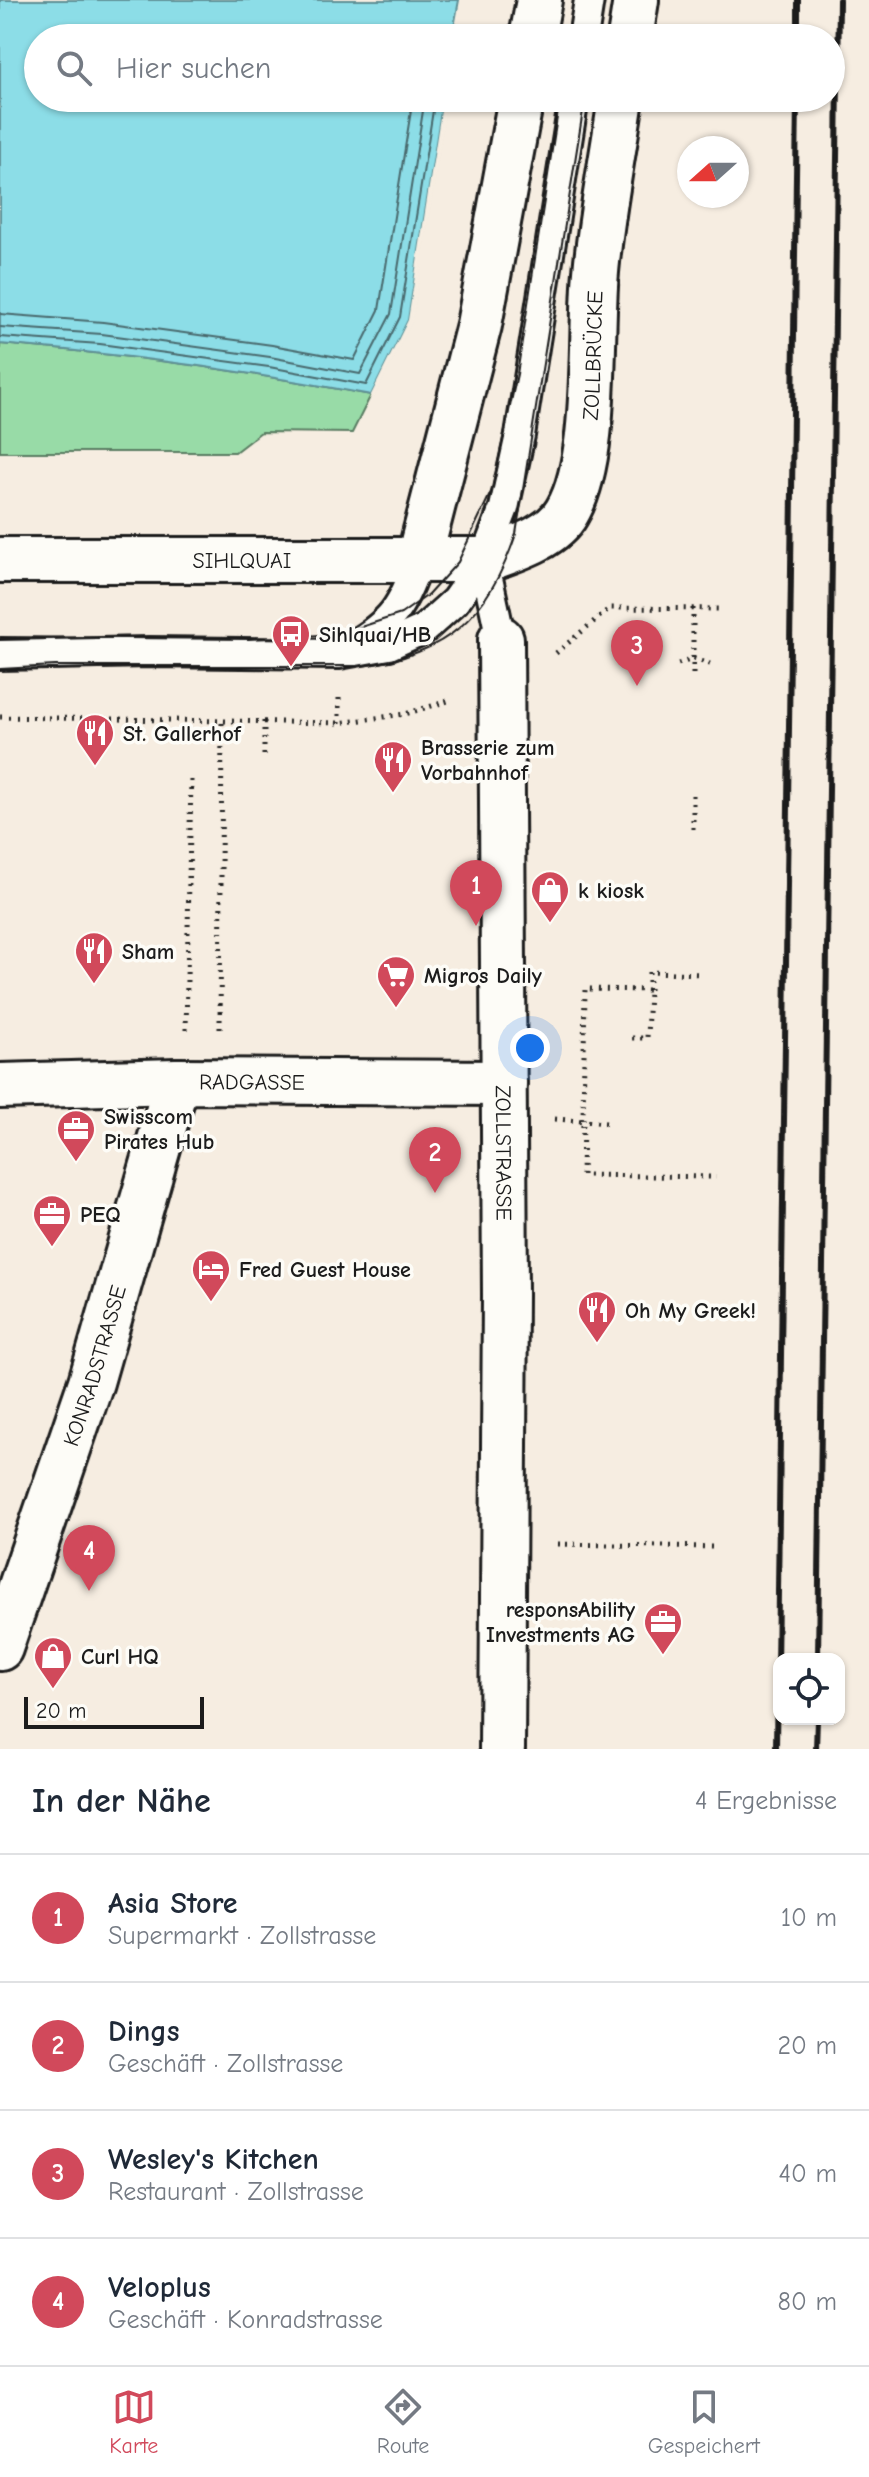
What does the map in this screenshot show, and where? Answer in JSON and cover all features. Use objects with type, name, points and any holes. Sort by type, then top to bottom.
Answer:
[{"type":"street","points":[[535,24],[539,0]]},
{"type":"street","points":[[632,24],[636,0]]},
{"type":"street","points":[[418,562],[479,325],[518,112]]},
{"type":"street","name":"ZOLLBRÜCKE","points":[[484,560],[537,539],[566,514],[578,485],[587,436],[596,271],[619,112]]},
{"type":"street","name":"SIHLQUAI","points":[[0,560],[484,560]]},
{"type":"street","name":"ZOLLSTRASSE","points":[[501,639],[504,1083],[502,1749]]},
{"type":"street","name":"RADGASSE","points":[[0,1086],[182,1061],[504,1083]]},
{"type":"street","name":"KONRADSTRASSE","points":[[0,1648],[91,1382],[182,1061]]},
{"type":"lane","points":[[585,24],[589,0]]},
{"type":"lane","points":[[0,655],[149,652],[339,654],[389,645],[424,629],[455,601],[484,560],[504,508],[520,435],[572,112]]},
{"type":"lane","name":"ZOLLSTRASSE","points":[[484,560],[501,639]]},
{"type":"lane","points":[[339,654],[384,626],[403,603],[418,562]]},
{"type":"path","points":[[610,608],[723,609]]},
{"type":"path","points":[[693,608],[693,674]]},
{"type":"path","points":[[678,664],[693,659],[710,664]]},
{"type":"path","points":[[264,721],[264,758]]},
{"type":"path","points":[[220,1034],[222,722]]},
{"type":"path","points":[[182,1061],[191,779]]},
{"type":"path","points":[[693,795],[693,831]]},
{"type":"path","points":[[632,1038],[647,1038],[649,972],[701,974]]},
{"type":"path","points":[[649,990],[585,989],[582,1175],[716,1177]]},
{"type":"path","points":[[552,1119],[606,1123]]},
{"type":"path","points":[[585,1544],[713,1547]]},
{"type":"green space","points":[[0,344],[186,364],[371,395],[352,433],[261,432],[235,452],[0,452]]},
{"type":"water","points":[[0,0],[459,0],[455,24],[24,24],[24,112],[441,112],[408,320],[371,395],[186,364],[0,344]]},
{"type":"pier","points":[[441,112],[445,112],[412,321],[374,397],[369,399],[408,320]]},
{"type":"tram line","points":[[572,24],[576,0]]},
{"type":"tram line","points":[[596,24],[600,0]]},
{"type":"tram line","points":[[0,637],[249,639],[339,634],[401,614],[428,595],[458,562],[492,490],[517,374],[558,112]]},
{"type":"tram line","points":[[0,669],[55,666],[361,666],[418,652],[441,641],[461,626],[493,587],[516,534],[583,112]]},
{"type":"railway","points":[[798,0],[798,24]]},
{"type":"railway","points":[[839,0],[839,24]]},
{"type":"railway","points":[[776,1749],[797,112]]},
{"type":"railway","points":[[818,1653],[838,112]]},
{"type":"railway","points":[[816,1749],[817,1725]]},
{"type":"place","name":"Sihlquai/HB","points":[[291,668]]},
{"type":"place","name":"Wesley's Kitchen","points":[[637,686]]},
{"type":"place","name":"St. Gallerhof","points":[[95,767]]},
{"type":"place","name":"Brasserie zum Vorbahnhof","points":[[393,794]]},
{"type":"place","name":"k kiosk","points":[[550,924]]},
{"type":"place","name":"Asia Store","points":[[476,926]]},
{"type":"place","name":"Sham","points":[[94,985]]},
{"type":"place","name":"Migros Daily","points":[[396,1009]]},
{"type":"place","name":"Swisscom Pirates Hub","points":[[76,1163]]},
{"type":"place","name":"Dings","points":[[435,1193]]},
{"type":"place","name":"PEQ","points":[[52,1248]]},
{"type":"place","name":"Fred Guest House","points":[[211,1303]]},
{"type":"place","name":"Oh My Greek!","points":[[597,1344]]},
{"type":"place","name":"Veloplus","points":[[89,1591]]},
{"type":"place","name":"responsAbility Investments AG","points":[[663,1656]]},
{"type":"place","name":"Curl HQ","points":[[53,1690]]}]
